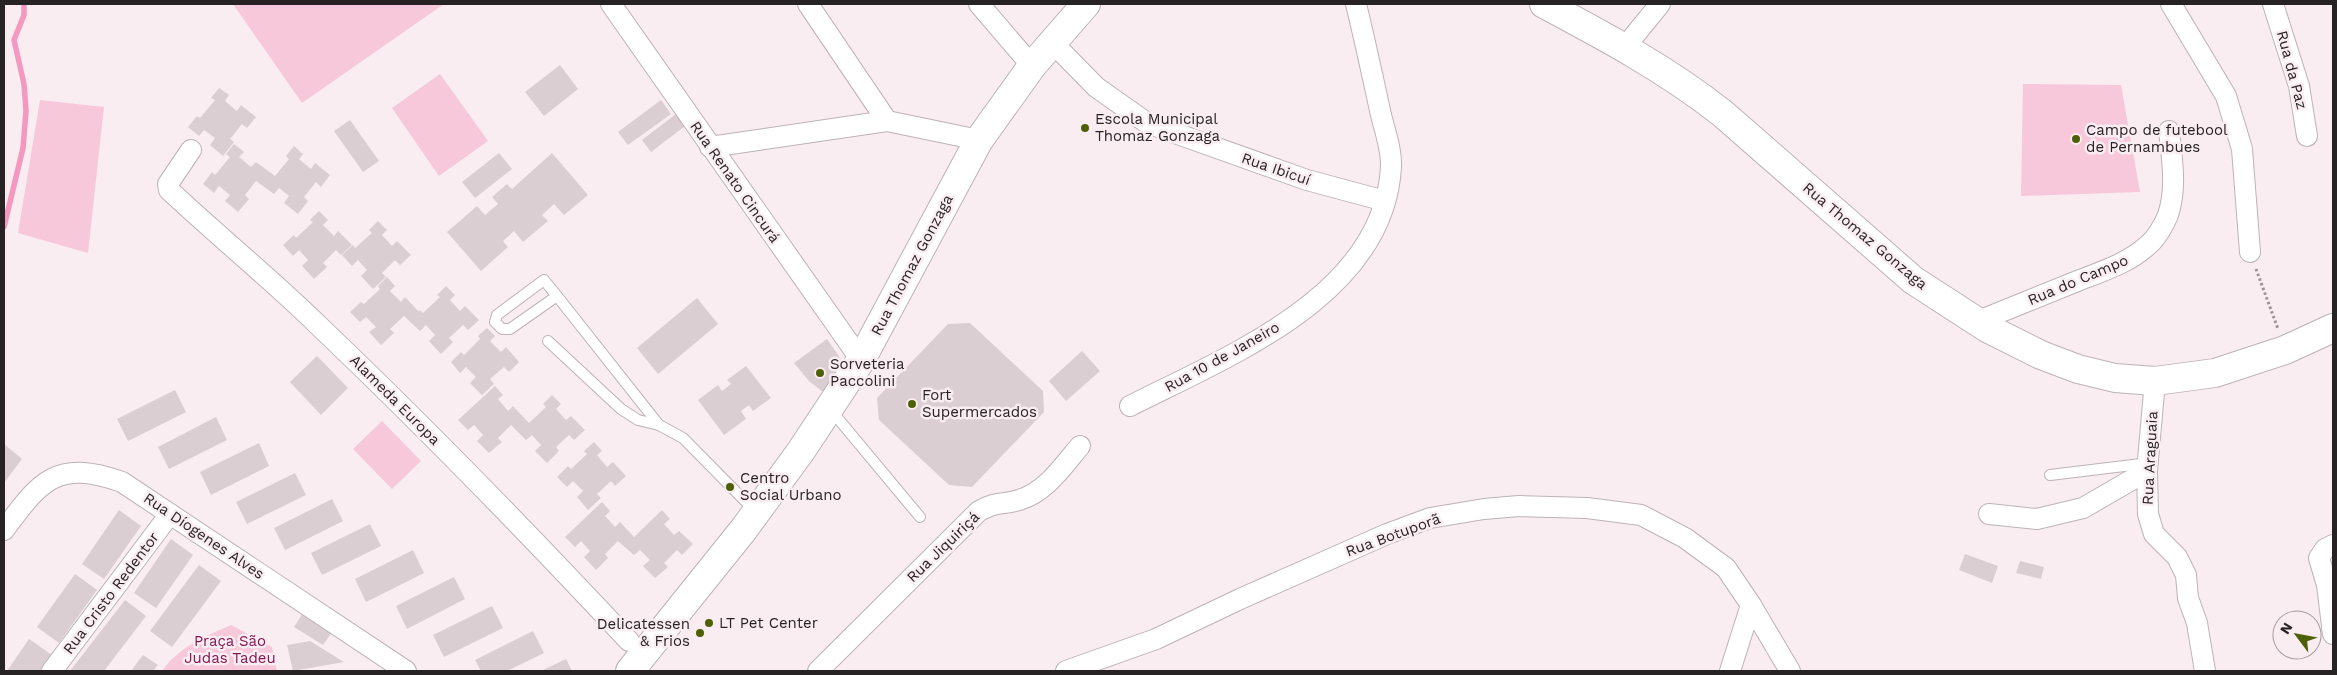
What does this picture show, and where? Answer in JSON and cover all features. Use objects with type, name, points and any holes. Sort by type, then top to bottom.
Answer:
[{"type":"main road","name":"Rua Thomaz Gonzaga","points":[[634,656],[756,512],[802,451],[861,360],[979,140],[1051,41],[1086,4]]},
{"type":"main road","name":"Rua Thomaz Gonzaga","points":[[1544,4],[1625,47],[1689,87],[1913,280],[1976,322],[2041,355],[2078,369],[2115,378],[2155,381],[2215,372],[2285,350],[2333,328]]},
{"type":"street","name":"Rua Renato Cincurá","points":[[611,4],[861,360]]},
{"type":"street","points":[[808,4],[887,121]]},
{"type":"street","points":[[979,4],[1032,66]]},
{"type":"street","name":"Rua 10 de Janeiro","points":[[1130,406],[1254,343],[1282,325],[1326,290],[1355,262],[1375,231],[1385,201],[1391,166],[1356,4]]},
{"type":"street","points":[[1625,47],[1660,4]]},
{"type":"street","points":[[2171,4],[2226,96],[2242,149],[2250,252]]},
{"type":"street","name":"Rua da Paz","points":[[2273,4],[2298,86],[2307,136]]},
{"type":"street","name":"Rua Ibicuí","points":[[1051,41],[1096,87],[1147,123],[1307,180],[1385,201]]},
{"type":"street","points":[[710,147],[887,121],[979,140]]},
{"type":"street","name":"Rua do Campo","points":[[1976,322],[2128,260],[2148,246],[2168,216],[2172,197],[2174,177],[2170,131]]},
{"type":"street","name":"Alameda Europa","points":[[191,150],[168,184],[169,190],[260,270],[366,371],[516,521],[634,656]]},
{"type":"street","name":"Rua Araguaia","points":[[2155,381],[2148,467],[2148,514],[2154,534],[2177,557],[2186,575],[2188,598],[2197,623],[2205,671]]},
{"type":"street","name":"Rua Jiquiriçá","points":[[818,671],[979,511],[991,504],[1018,500],[1044,486],[1080,446]]},
{"type":"street","points":[[1989,514],[2037,519],[2083,508],[2148,467]]},
{"type":"street","name":"Rua Díogenes Alves","points":[[4,530],[32,494],[58,475],[71,472],[102,474],[122,482],[406,671]]},
{"type":"street","name":"Rua Botuporã","points":[[1066,671],[1156,639],[1387,534],[1430,518],[1484,509],[1519,506],[1586,508],[1641,515],[1685,538],[1726,568],[1751,605],[1790,671]]},
{"type":"street","name":"Rua Cristo Redentor","points":[[52,671],[170,514]]},
{"type":"street","points":[[2333,544],[2325,549],[2319,558],[2327,584],[2333,634]]},
{"type":"street","points":[[1730,671],[1751,605]]},
{"type":"lane","points":[[557,296],[510,329],[502,329],[495,322],[497,315],[544,280],[557,296],[659,425]]},
{"type":"lane","points":[[548,341],[621,410],[638,420],[659,425],[683,438],[756,512]]},
{"type":"lane","points":[[830,408],[920,516]]},
{"type":"lane","points":[[2050,475],[2148,467]]},
{"type":"path","points":[[2250,252],[2285,350]]},
{"type":"green space","points":[[233,4],[444,4],[302,103]]},
{"type":"green space","points":[[440,74],[488,141],[439,176],[392,108]]},
{"type":"green space","name":"Campo de futebool de Pernambues","points":[[2023,84],[2121,85],[2140,192],[2021,196]]},
{"type":"green space","points":[[40,100],[104,107],[88,253],[18,233]]},
{"type":"green space","points":[[382,421],[421,461],[392,489],[353,449]]},
{"type":"green space","name":"Praça São Judas Tadeu","points":[[231,625],[272,647],[277,671],[162,671],[169,662],[185,649],[202,638]]},
{"type":"building","points":[[560,65],[578,89],[544,116],[525,92]]},
{"type":"building","points":[[219,88],[229,95],[225,101],[237,111],[241,105],[256,117],[247,128],[242,124],[230,139],[234,142],[223,156],[210,145],[215,138],[204,130],[199,136],[188,127],[197,116],[200,118],[215,100],[211,98]]},
{"type":"building","points":[[661,100],[671,114],[628,145],[618,132]]},
{"type":"building","points":[[676,114],[685,126],[651,152],[642,140]]},
{"type":"building","points":[[350,120],[379,161],[363,172],[334,131]]},
{"type":"building","points":[[234,144],[244,152],[239,157],[251,167],[256,162],[275,176],[289,159],[286,156],[294,146],[303,154],[299,159],[311,169],[315,163],[330,175],[321,187],[316,182],[304,197],[308,201],[298,214],[284,203],[289,196],[279,188],[274,194],[256,181],[245,195],[249,199],[238,212],[225,201],[230,195],[219,186],[214,193],[203,184],[212,172],[215,175],[230,157],[226,154]]},
{"type":"building","points":[[499,153],[512,169],[475,198],[462,182]]},
{"type":"building","points":[[552,153],[588,195],[564,215],[554,204],[542,215],[548,221],[523,242],[514,231],[503,241],[508,247],[481,271],[447,232],[477,206],[485,215],[498,204],[492,197],[507,184],[512,189]]},
{"type":"building","points":[[319,211],[328,220],[323,225],[334,236],[338,231],[352,245],[341,255],[336,250],[323,263],[327,267],[314,279],[302,266],[308,260],[299,250],[293,256],[283,245],[294,235],[296,238],[313,222],[310,220]]},
{"type":"building","points":[[378,221],[387,230],[382,235],[392,246],[397,241],[411,255],[400,265],[395,260],[382,273],[386,277],[373,289],[361,276],[367,270],[358,260],[352,266],[342,255],[353,245],[355,248],[372,233],[369,230]]},
{"type":"building","points":[[387,277],[395,286],[390,291],[401,302],[405,297],[419,312],[420,310],[423,313],[440,297],[437,295],[446,286],[455,295],[450,300],[460,311],[465,306],[479,320],[468,330],[463,325],[449,338],[453,342],[441,354],[429,341],[435,335],[426,325],[420,331],[404,316],[390,329],[394,333],[381,345],[369,332],[376,327],[366,317],[360,322],[350,312],[361,302],[364,304],[380,289],[378,286]]},
{"type":"building","points":[[697,298],[718,324],[658,374],[637,348]]},
{"type":"building","points":[[970,323],[1043,391],[1044,412],[972,487],[949,485],[879,420],[877,398],[948,324]]},
{"type":"building","points":[[487,328],[495,336],[490,341],[501,352],[506,347],[519,362],[509,372],[504,367],[490,379],[494,384],[482,395],[470,383],[476,377],[466,367],[460,373],[451,362],[461,352],[464,355],[480,339],[478,336]]},
{"type":"building","name":"Sorveteria Paccolini","points":[[827,339],[845,365],[823,392],[809,381],[794,363]]},
{"type":"building","points":[[1082,351],[1100,371],[1066,401],[1049,381]]},
{"type":"building","points":[[317,356],[348,388],[321,415],[290,382]]},
{"type":"building","points":[[746,366],[771,398],[753,411],[749,405],[741,411],[746,419],[724,435],[698,400],[718,385],[722,391],[731,384],[727,380]]},
{"type":"building","points":[[495,386],[503,395],[498,399],[508,411],[513,406],[529,423],[546,407],[543,404],[552,395],[561,404],[556,409],[566,420],[571,416],[585,430],[574,440],[569,435],[556,447],[559,451],[547,463],[535,451],[541,445],[532,435],[526,440],[511,425],[498,438],[502,442],[489,453],[477,441],[483,435],[474,425],[468,430],[458,420]]},
{"type":"building","points":[[175,390],[186,412],[128,441],[117,419]]},
{"type":"building","points":[[216,417],[227,440],[169,469],[158,447]]},
{"type":"building","points":[[594,442],[602,451],[597,455],[607,467],[613,462],[626,476],[615,486],[611,481],[597,494],[601,498],[588,510],[577,497],[583,491],[573,481],[567,487],[557,477],[568,466],[571,469],[587,454],[584,451]]},
{"type":"building","points":[[259,443],[269,466],[211,495],[200,472]]},
{"type":"building","points":[[4,444],[22,459],[4,483]]},
{"type":"building","points":[[295,473],[306,495],[247,524],[236,502]]},
{"type":"building","points":[[332,499],[343,521],[285,550],[274,528]]},
{"type":"building","points":[[602,502],[610,511],[605,516],[615,527],[620,522],[634,537],[662,510],[670,519],[664,524],[674,535],[679,531],[693,544],[682,555],[677,550],[664,563],[668,567],[655,578],[643,566],[650,560],[640,550],[634,555],[618,541],[605,554],[608,558],[596,570],[584,557],[590,551],[581,541],[575,547],[565,537]]},
{"type":"building","points":[[119,510],[141,526],[104,579],[82,564]]},
{"type":"building","points":[[370,524],[381,546],[322,575],[311,553]]},
{"type":"building","points":[[171,539],[193,555],[156,608],[134,593]]},
{"type":"building","points":[[413,550],[424,573],[366,602],[355,579]]},
{"type":"building","points":[[1965,554],[1998,566],[1992,583],[1959,570]]},
{"type":"building","points":[[2020,561],[2044,567],[2041,579],[2016,573]]},
{"type":"building","points":[[199,565],[221,581],[172,647],[150,631]]},
{"type":"building","points":[[75,574],[97,590],[59,643],[37,627]]},
{"type":"building","points":[[454,577],[465,599],[407,629],[396,606]]},
{"type":"building","points":[[125,600],[146,616],[104,671],[70,671]]},
{"type":"building","points":[[492,606],[503,628],[444,657],[433,635]]},
{"type":"building","points":[[303,613],[332,632],[323,645],[294,627]]},
{"type":"building","points":[[533,631],[544,653],[507,671],[481,671],[475,660]]},
{"type":"building","points":[[29,639],[52,655],[40,671],[7,671]]},
{"type":"building","points":[[310,641],[344,662],[293,671],[287,645]]},
{"type":"building","points":[[143,655],[158,665],[153,671],[131,671]]},
{"type":"building","points":[[566,659],[572,671],[541,671]]},
{"type":"waterway","points":[[4,227],[23,148],[26,111],[24,84],[14,40],[24,15],[24,4]]},
{"type":"place","name":"Escola Municipal Thomaz Gonzaga","points":[[1085,128]]},
{"type":"place","name":"Campo de futebool de Pernambues","points":[[2076,139]]},
{"type":"place","name":"Sorveteria Paccolini","points":[[820,373]]},
{"type":"place","name":"Fort Supermercados","points":[[912,404]]},
{"type":"place","name":"Centro Social Urbano","points":[[730,487]]},
{"type":"place","name":"LT Pet Center","points":[[709,623]]},
{"type":"place","name":"Delicatessen & Frios","points":[[700,633]]}]
